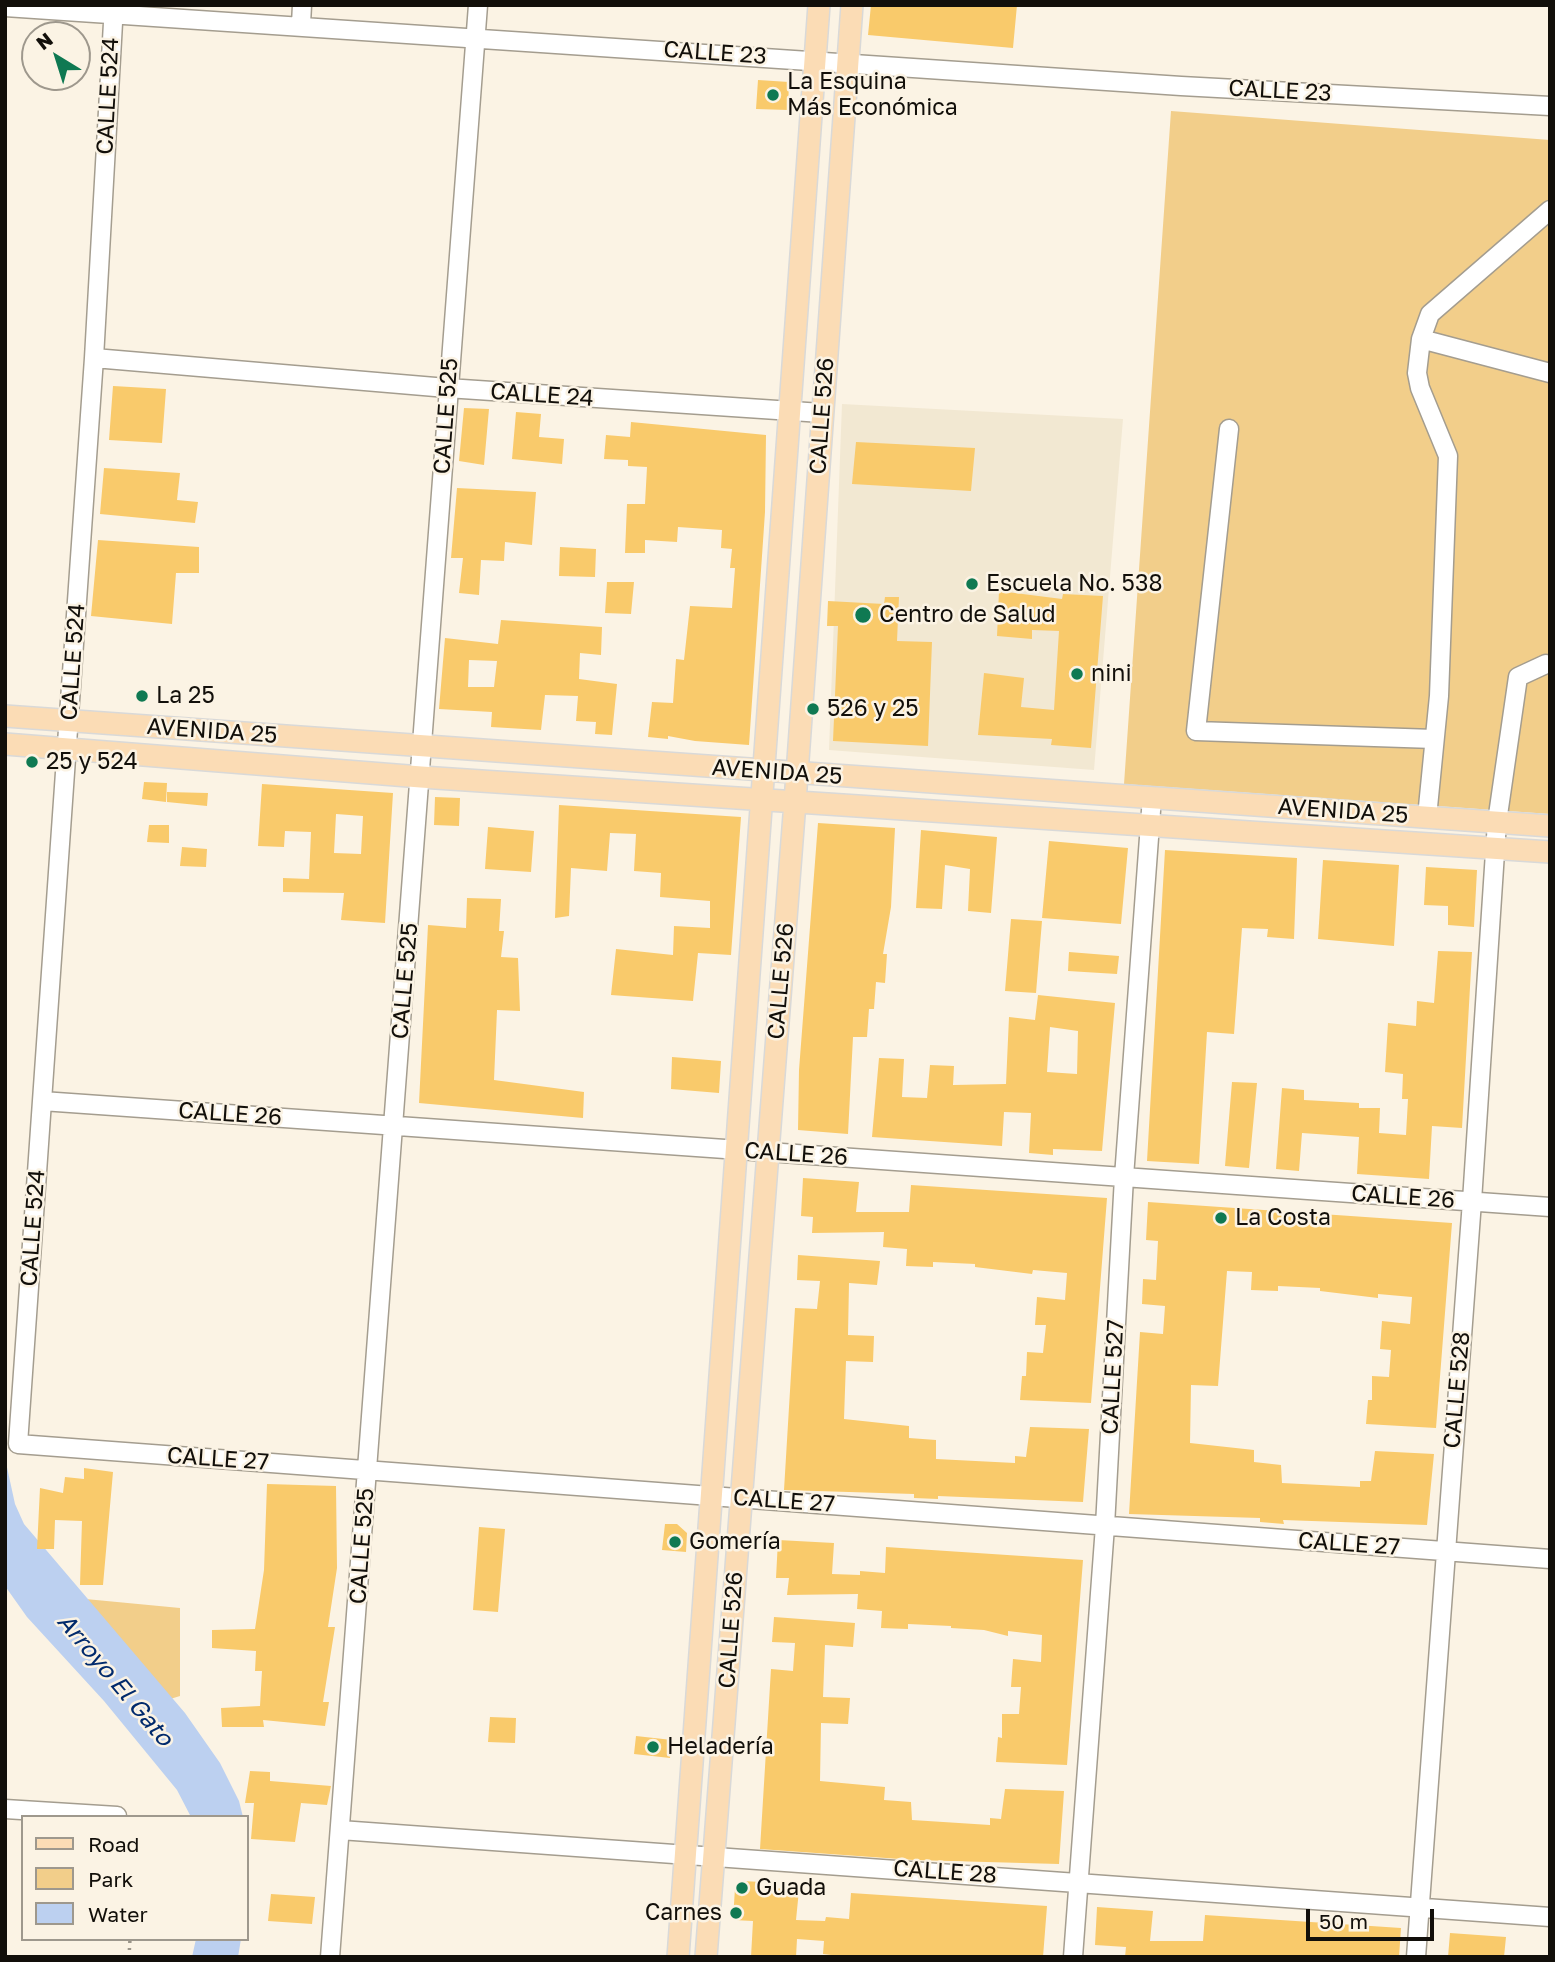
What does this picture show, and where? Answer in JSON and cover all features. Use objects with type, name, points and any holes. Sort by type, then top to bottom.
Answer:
[{"type":"main road","name":"CALLE 526","points":[[678,1957],[819,5]]},
{"type":"main road","name":"CALLE 526","points":[[706,1957],[795,802],[852,5]]},
{"type":"main road","name":"AVENIDA 25","points":[[5,716],[1550,826]]},
{"type":"main road","name":"AVENIDA 25","points":[[5,744],[763,801],[1149,823],[1550,852]]},
{"type":"street","points":[[301,24],[302,5]]},
{"type":"street","name":"CALLE 525","points":[[330,1957],[424,746],[447,388],[478,5]]},
{"type":"street","name":"CALLE 23","points":[[5,7],[113,10],[1181,86],[1550,106]]},
{"type":"street","name":"CALLE 524","points":[[18,1444],[94,358],[113,10]]},
{"type":"street","points":[[1427,817],[1434,739],[1448,456],[1420,388],[1417,373],[1421,339],[1430,314],[1550,210]]},
{"type":"street","points":[[1421,339],[1550,373]]},
{"type":"street","name":"CALLE 24","points":[[94,358],[447,388],[790,413],[822,413]]},
{"type":"street","points":[[1229,429],[1196,731],[1434,739]]},
{"type":"street","name":"CALLE 528","points":[[1416,1957],[1497,822],[1518,677],[1549,664]]},
{"type":"street","name":"CALLE 527","points":[[1073,1957],[1105,1526],[1124,1177],[1152,797]]},
{"type":"street","name":"CALLE 26","points":[[42,1101],[1550,1207]]},
{"type":"street","name":"CALLE 27","points":[[18,1444],[1550,1559]]},
{"type":"street","points":[[5,1809],[101,1815]]},
{"type":"street","name":"CALLE 28","points":[[340,1830],[1550,1917]]},
{"type":"shaded area","name":"Escuela No. 538","points":[[842,404],[1123,419],[1094,770],[829,750]]},
{"type":"green space","points":[[1171,111],[1550,140],[1550,814],[1124,784]]},
{"type":"green space","points":[[75,1598],[180,1608],[180,1696],[154,1704]]},
{"type":"water","name":"Arroyo El Gato","points":[[5,1458],[15,1504],[24,1524],[185,1713],[220,1763],[239,1801],[242,1815],[190,1815],[177,1790],[104,1701],[27,1617],[5,1586]]},
{"type":"water","points":[[196,1941],[241,1941],[238,1957],[192,1957]]},
{"type":"building","points":[[871,5],[1017,5],[1013,48],[868,35]]},
{"type":"building","name":"La Esquina Más Económica","points":[[758,80],[789,82],[788,110],[756,109]]},
{"type":"building","points":[[113,386],[166,389],[162,443],[109,440]]},
{"type":"building","points":[[464,408],[489,409],[484,465],[459,461]]},
{"type":"building","points":[[516,412],[541,414],[539,437],[564,439],[562,464],[512,459]]},
{"type":"building","points":[[631,422],[766,435],[765,512],[749,745],[668,736],[668,739],[648,737],[652,702],[673,703],[676,659],[684,660],[690,606],[732,608],[735,568],[730,568],[732,549],[721,548],[722,530],[678,527],[677,542],[645,540],[645,553],[625,553],[627,504],[645,504],[647,467],[628,466],[628,460],[604,459],[606,435],[630,437]]},
{"type":"building","points":[[856,442],[975,448],[971,491],[852,484]]},
{"type":"building","points":[[104,468],[180,473],[177,500],[198,502],[195,523],[100,514]]},
{"type":"building","points":[[457,488],[536,492],[532,545],[505,542],[504,561],[481,560],[479,595],[459,593],[463,558],[451,558]]},
{"type":"building","points":[[98,540],[199,547],[199,573],[176,573],[172,624],[91,616]]},
{"type":"building","points":[[560,547],[596,549],[595,577],[559,576]]},
{"type":"building","points":[[607,582],[634,582],[631,614],[605,613]]},
{"type":"building","name":"nini","points":[[999,591],[1062,599],[1063,594],[1103,596],[1091,748],[1051,745],[1052,739],[978,735],[984,673],[1024,678],[1021,707],[1054,710],[1059,631],[1032,630],[1032,639],[997,636]]},
{"type":"building","points":[[885,597],[899,597],[897,641],[932,642],[928,746],[833,741],[838,626],[827,626],[828,601],[884,604]]},
{"type":"building","points":[[501,620],[602,627],[601,655],[580,653],[579,679],[617,684],[612,735],[595,734],[596,722],[576,721],[578,696],[545,695],[541,730],[491,727],[492,712],[439,709],[445,638],[498,644]],"holes":[[[469,660],[497,661],[494,687],[468,687]]]},
{"type":"building","points":[[144,782],[167,783],[166,802],[142,799]]},
{"type":"building","points":[[262,784],[393,793],[385,923],[341,920],[344,893],[283,892],[283,878],[309,879],[311,832],[285,831],[284,847],[258,846]],"holes":[[[336,814],[363,816],[361,854],[334,853]]]},
{"type":"building","points":[[167,792],[208,793],[207,806],[167,802]]},
{"type":"building","points":[[435,797],[460,798],[459,826],[434,825]]},
{"type":"building","points":[[559,805],[741,817],[731,955],[698,953],[693,1001],[611,995],[616,949],[673,955],[674,926],[710,928],[710,901],[660,897],[661,873],[634,871],[636,834],[610,833],[607,871],[571,868],[569,916],[555,918]]},
{"type":"building","points":[[818,823],[895,828],[891,907],[883,954],[887,954],[885,983],[876,982],[874,1009],[869,1009],[867,1037],[853,1037],[848,1134],[798,1130],[799,1070]]},
{"type":"building","points":[[149,825],[169,825],[169,843],[147,842]]},
{"type":"building","points":[[488,827],[534,831],[531,872],[485,869]]},
{"type":"building","points":[[921,830],[997,837],[991,913],[968,911],[970,869],[945,865],[942,909],[916,908]]},
{"type":"building","points":[[1049,841],[1128,848],[1121,924],[1042,918]]},
{"type":"building","points":[[182,847],[207,849],[206,867],[180,866]]},
{"type":"building","points":[[1165,850],[1297,858],[1294,939],[1267,937],[1268,929],[1242,928],[1234,1034],[1207,1032],[1199,1164],[1147,1161]]},
{"type":"building","points":[[1323,860],[1399,865],[1394,946],[1318,939]]},
{"type":"building","points":[[1426,867],[1477,870],[1474,927],[1448,925],[1448,906],[1424,905]]},
{"type":"building","points":[[467,898],[501,899],[499,931],[504,931],[501,957],[518,958],[520,1011],[497,1010],[494,1080],[584,1092],[583,1118],[419,1103],[428,925],[466,928]]},
{"type":"building","points":[[1011,919],[1042,921],[1036,993],[1005,991]]},
{"type":"building","points":[[1438,951],[1472,952],[1462,1128],[1432,1126],[1429,1179],[1357,1174],[1359,1137],[1302,1133],[1299,1171],[1276,1169],[1282,1088],[1304,1090],[1304,1100],[1359,1103],[1359,1108],[1380,1108],[1379,1133],[1406,1135],[1408,1099],[1402,1099],[1403,1074],[1385,1072],[1388,1023],[1416,1026],[1417,1001],[1434,1003]]},
{"type":"building","points":[[1069,952],[1119,956],[1117,974],[1068,971]]},
{"type":"building","points":[[1038,995],[1115,1003],[1102,1151],[1053,1149],[1053,1155],[1029,1153],[1031,1113],[1004,1112],[1002,1146],[872,1137],[879,1058],[904,1059],[902,1097],[927,1098],[930,1065],[954,1066],[953,1085],[1006,1084],[1009,1017],[1035,1020]],"holes":[[[1050,1027],[1078,1031],[1077,1074],[1047,1072]]]},
{"type":"building","points":[[672,1057],[721,1061],[719,1093],[671,1089]]},
{"type":"building","points":[[1232,1082],[1257,1083],[1249,1168],[1225,1166]]},
{"type":"building","points":[[803,1178],[859,1182],[856,1212],[909,1212],[911,1185],[1107,1198],[1091,1403],[1020,1400],[1022,1376],[1026,1376],[1027,1352],[1043,1353],[1046,1325],[1035,1325],[1037,1297],[1065,1300],[1067,1273],[1033,1270],[1032,1274],[975,1267],[975,1264],[933,1262],[933,1267],[906,1266],[907,1249],[883,1247],[884,1232],[812,1233],[813,1217],[801,1216]]},
{"type":"building","points":[[1148,1202],[1452,1223],[1436,1428],[1366,1424],[1368,1400],[1372,1400],[1372,1376],[1389,1377],[1391,1350],[1380,1349],[1382,1321],[1410,1324],[1412,1297],[1378,1294],[1378,1298],[1320,1291],[1320,1288],[1278,1286],[1278,1291],[1251,1290],[1252,1272],[1227,1271],[1218,1386],[1191,1385],[1190,1443],[1254,1450],[1254,1462],[1281,1465],[1282,1483],[1360,1487],[1360,1481],[1371,1481],[1375,1451],[1434,1454],[1427,1525],[1283,1520],[1284,1524],[1260,1522],[1260,1518],[1129,1514],[1140,1332],[1163,1334],[1165,1306],[1142,1304],[1143,1279],[1156,1280],[1158,1241],[1146,1240]]},
{"type":"building","points":[[798,1255],[880,1261],[877,1285],[849,1283],[848,1335],[874,1336],[873,1362],[846,1361],[844,1419],[909,1426],[909,1438],[936,1440],[936,1459],[1015,1463],[1015,1456],[1026,1457],[1030,1427],[1089,1429],[1083,1502],[938,1496],[938,1499],[914,1498],[914,1494],[784,1490],[795,1308],[817,1309],[820,1281],[797,1280]]},
{"type":"building","points":[[84,1468],[113,1472],[103,1585],[80,1585],[82,1521],[55,1520],[54,1549],[37,1549],[40,1488],[63,1493],[65,1477],[84,1479]]},
{"type":"building","points":[[267,1484],[336,1486],[337,1568],[328,1627],[335,1627],[323,1702],[329,1702],[325,1726],[263,1720],[264,1727],[222,1727],[221,1708],[260,1706],[262,1671],[255,1671],[256,1651],[212,1648],[212,1630],[255,1629],[264,1570]]},
{"type":"building","name":"Gomería","points":[[665,1524],[677,1524],[687,1533],[686,1552],[662,1550]]},
{"type":"building","points":[[479,1527],[505,1529],[498,1612],[473,1610]]},
{"type":"building","points":[[778,1540],[834,1543],[832,1574],[860,1575],[860,1571],[885,1573],[886,1547],[1083,1560],[1067,1765],[996,1762],[998,1737],[1002,1738],[1002,1714],[1019,1714],[1021,1687],[1011,1687],[1013,1659],[1041,1662],[1042,1635],[1008,1631],[1008,1636],[951,1626],[908,1624],[908,1629],[881,1628],[882,1611],[857,1609],[858,1594],[787,1595],[789,1578],[776,1578]]},
{"type":"building","points":[[774,1617],[855,1623],[853,1647],[825,1645],[823,1697],[850,1698],[848,1724],[821,1723],[820,1781],[885,1787],[884,1800],[911,1802],[912,1820],[990,1825],[990,1818],[1001,1819],[1005,1789],[1064,1791],[1059,1864],[914,1860],[760,1849],[771,1669],[793,1671],[795,1643],[772,1642]]},
{"type":"building","points":[[490,1717],[516,1718],[515,1743],[488,1742]]},
{"type":"building","name":"Heladería","points":[[636,1736],[672,1740],[670,1758],[634,1754]]},
{"type":"building","points":[[250,1771],[270,1772],[270,1781],[331,1786],[327,1805],[301,1803],[295,1842],[251,1839],[254,1803],[245,1803]]},
{"type":"building","points":[[742,1881],[762,1882],[762,1887],[799,1890],[796,1920],[825,1921],[826,1917],[849,1919],[851,1893],[1047,1906],[1043,1957],[847,1957],[823,1954],[824,1941],[797,1939],[796,1957],[751,1957],[753,1921],[733,1920],[735,1888]]},
{"type":"building","points":[[271,1894],[315,1897],[312,1924],[268,1921]]},
{"type":"building","points":[[1097,1907],[1153,1911],[1150,1941],[1203,1941],[1205,1915],[1401,1928],[1399,1957],[1125,1957],[1126,1947],[1095,1945]]},
{"type":"building","points":[[1450,1933],[1506,1937],[1504,1957],[1448,1957]]},
{"type":"place","name":"La Esquina Más Económica","points":[[773,95]]},
{"type":"place","name":"Escuela No. 538","points":[[972,584]]},
{"type":"place","name":"Centro de Salud","points":[[863,615]]},
{"type":"place","name":"nini","points":[[1077,674]]},
{"type":"place","name":"La 25","points":[[142,696]]},
{"type":"place","name":"526 y 25","points":[[813,709]]},
{"type":"place","name":"25 y 524","points":[[32,762]]},
{"type":"place","name":"La Costa","points":[[1221,1218]]},
{"type":"place","name":"Gomería","points":[[675,1542]]},
{"type":"place","name":"Heladería","points":[[653,1747]]},
{"type":"place","name":"Guada","points":[[742,1888]]},
{"type":"place","name":"Carnes","points":[[736,1913]]}]
